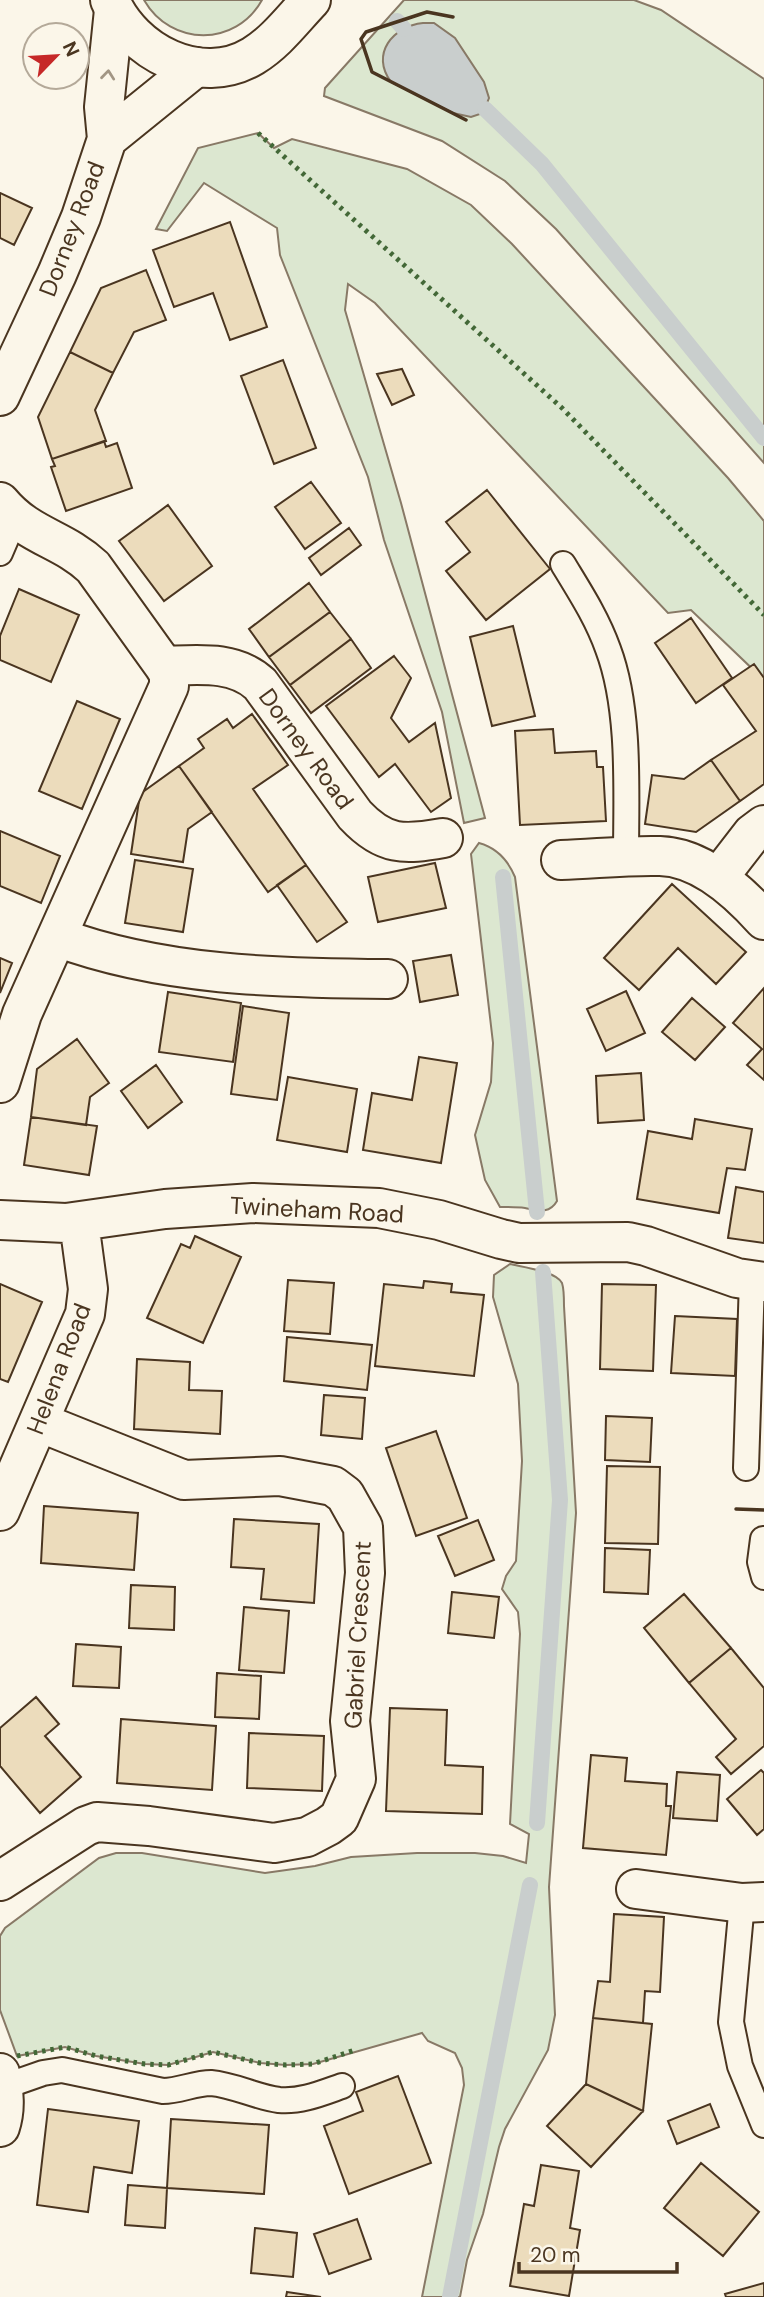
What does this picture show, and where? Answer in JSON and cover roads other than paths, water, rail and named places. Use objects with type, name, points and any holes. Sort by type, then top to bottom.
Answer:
[{"type":"street","points":[[112,5],[134,38],[163,58],[196,67],[223,66],[250,58],[273,42],[301,7]]},
{"type":"street","name":"Dorney Road","points":[[0,396],[81,217],[107,139],[104,107],[112,5]]},
{"type":"street","name":"Dorney Road","points":[[107,139],[196,67]]},
{"type":"street","points":[[0,1083],[22,1014],[169,686],[169,674],[164,666],[93,567],[79,554],[42,536],[8,510]]},
{"type":"street","name":"Dorney Road","points":[[164,666],[222,666],[250,674],[366,828],[378,836],[403,843],[443,838]]},
{"type":"street","points":[[718,878],[752,834],[764,825]]},
{"type":"street","points":[[561,860],[662,856],[702,868],[718,878],[764,920]]},
{"type":"street","points":[[57,937],[86,948],[167,965],[278,978],[388,979]]},
{"type":"street","name":"Twineham Road","points":[[0,1220],[79,1222],[165,1209],[253,1203],[379,1208],[408,1212],[519,1243],[573,1241],[637,1244],[737,1278],[758,1281]]},
{"type":"street","name":"Helena Road","points":[[0,1511],[85,1314],[88,1289],[79,1222]]},
{"type":"street","name":"Gabriel Crescent","points":[[0,1881],[86,1826],[97,1822],[149,1826],[274,1843],[307,1837],[339,1818],[356,1779],[350,1721],[365,1573],[365,1543],[363,1527],[345,1494],[323,1483],[279,1476],[184,1480],[39,1422]]},
{"type":"street","points":[[636,1889],[753,1903]]},
{"type":"street","points":[[0,2127],[4,2115],[2,2080]]},
{"type":"lane","points":[[0,553],[8,510]]},
{"type":"lane","points":[[562,564],[593,613],[609,652],[614,673],[625,735],[626,858]]},
{"type":"lane","name":"Twineham Road","points":[[746,1468],[758,1281]]},
{"type":"lane","points":[[763,1539],[760,1562],[764,1577]]},
{"type":"lane","points":[[753,1903],[732,2022],[740,2066],[764,2125]]},
{"type":"lane","points":[[2,2080],[62,2070],[163,2091],[178,2091],[208,2083],[223,2085],[278,2100],[309,2097],[342,2086]]},
{"type":"waterway","points":[[397,21],[404,29]]},
{"type":"waterway","points":[[485,109],[542,164],[764,438]]},
{"type":"waterway","points":[[503,877],[537,1212]]},
{"type":"waterway","points":[[537,1823],[560,1500],[543,1272]]},
{"type":"waterway","points":[[450,2297],[530,1885]]}]
